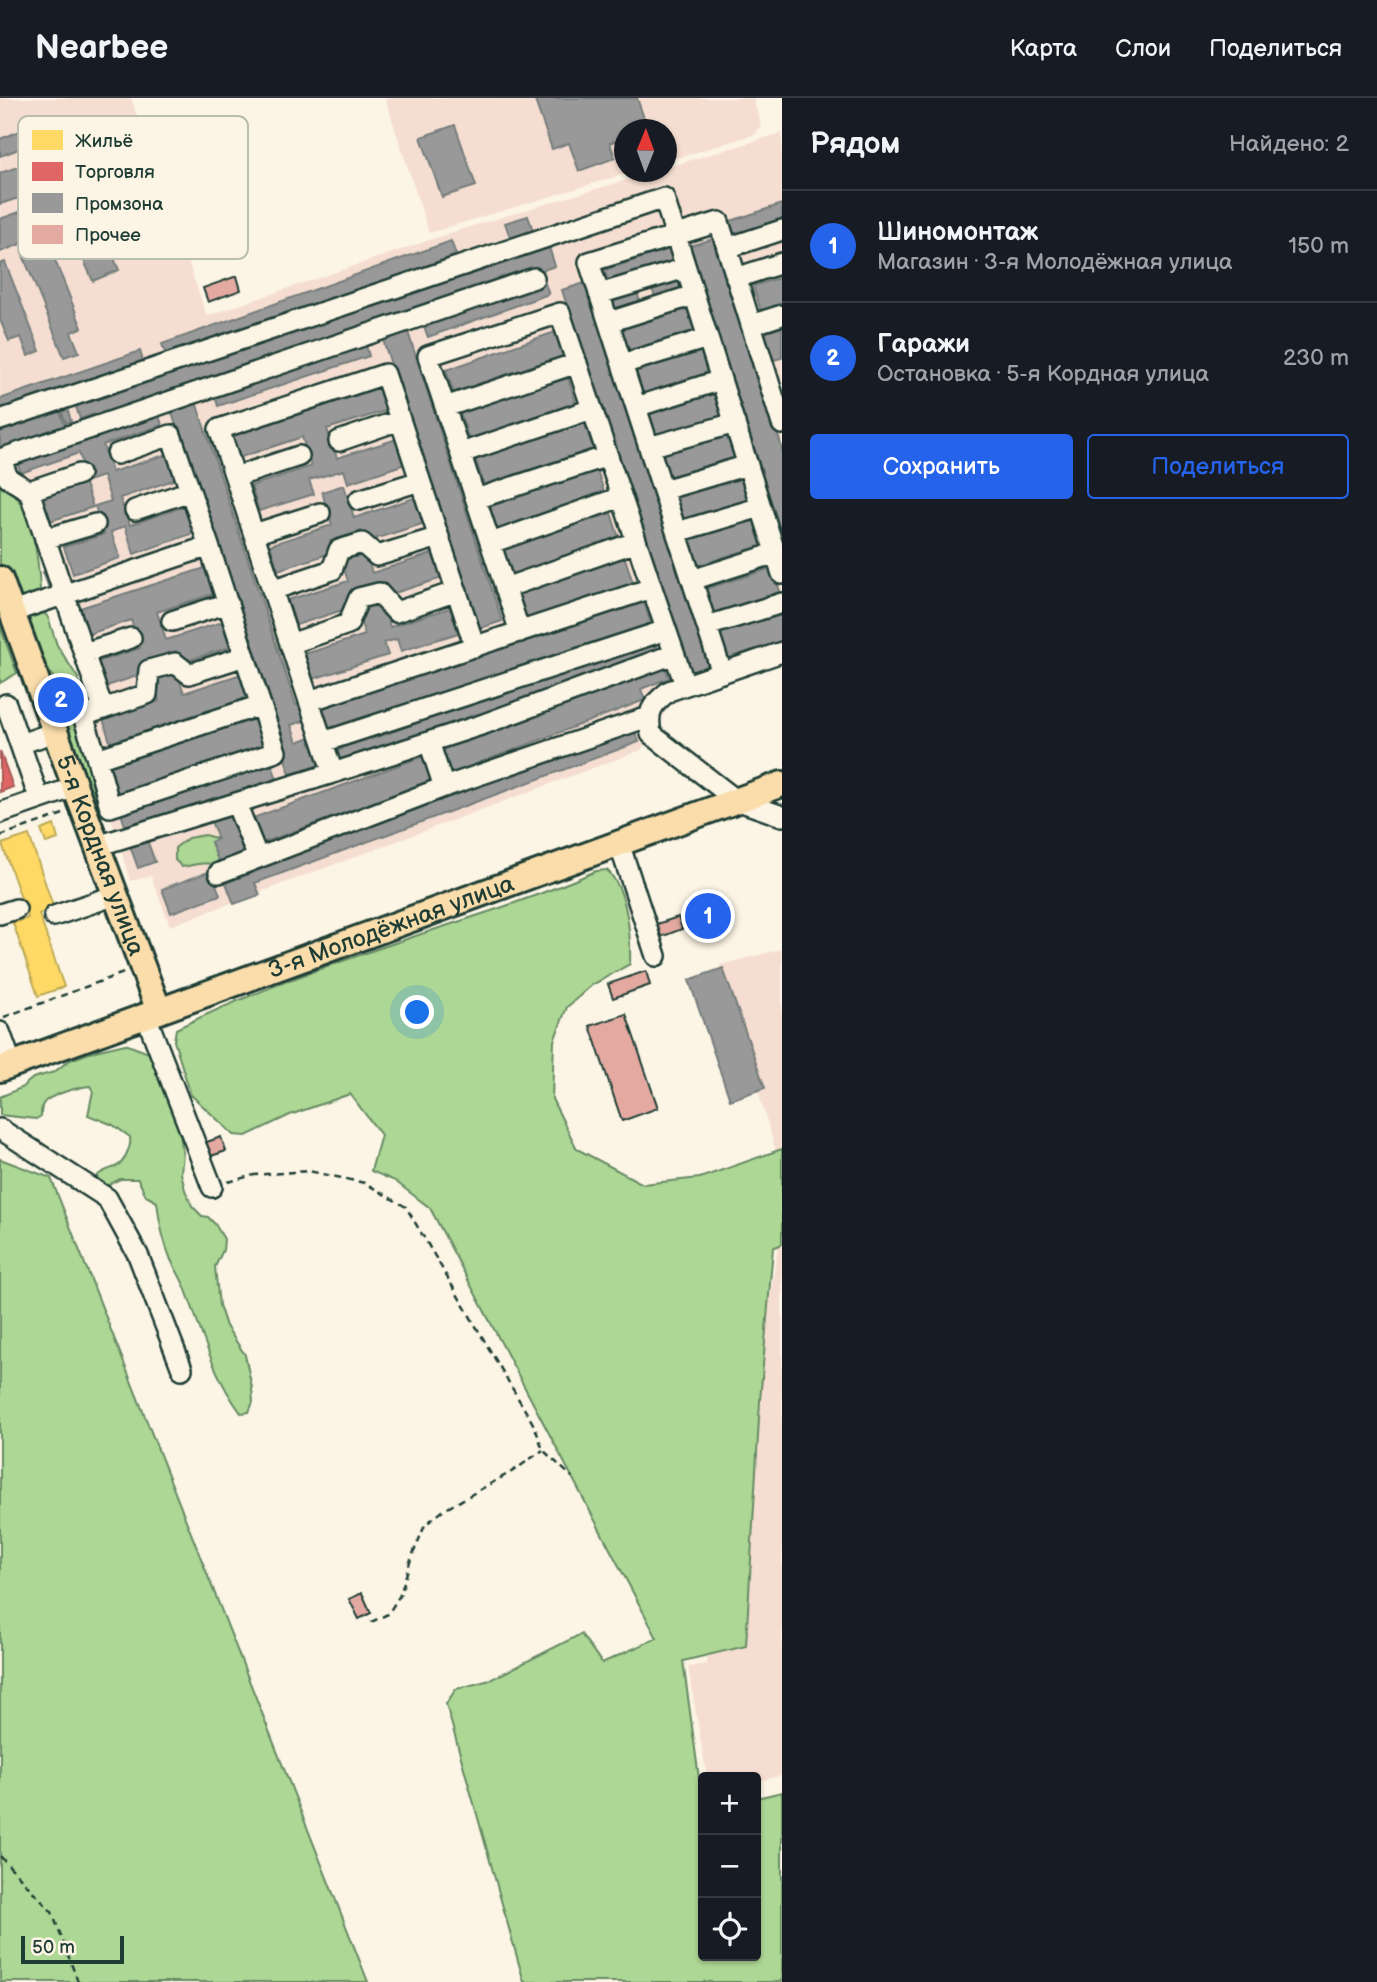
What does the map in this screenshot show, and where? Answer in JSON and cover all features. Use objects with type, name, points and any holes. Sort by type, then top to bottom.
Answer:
[{"type":"main road","name":"5-я Кордная улица","points":[[0,579],[142,965],[153,1014]]},
{"type":"main road","name":"3-я Молодёжная улица","points":[[6,1067],[782,784]]},
{"type":"street","points":[[0,420],[664,198],[782,573]]},
{"type":"street","points":[[722,673],[589,262],[719,222],[751,325],[774,368],[781,414]]},
{"type":"street","points":[[727,248],[782,230]]},
{"type":"street","points":[[736,278],[782,263]]},
{"type":"street","points":[[599,294],[686,268]]},
{"type":"street","points":[[103,709],[29,491],[8,478],[0,459],[534,278]]},
{"type":"street","points":[[609,322],[694,295]]},
{"type":"street","points":[[520,632],[428,356],[560,313],[685,685]]},
{"type":"street","points":[[751,325],[782,315]]},
{"type":"street","points":[[622,364],[708,338]]},
{"type":"street","points":[[445,407],[577,363]]},
{"type":"street","points":[[333,772],[219,429],[385,374],[475,647]]},
{"type":"street","points":[[636,407],[721,380]]},
{"type":"street","points":[[461,453],[592,410]]},
{"type":"street","points":[[339,441],[400,421]]},
{"type":"street","points":[[649,447],[735,423]]},
{"type":"street","points":[[117,454],[171,436],[228,603],[276,752],[110,807],[83,716],[147,694],[149,670],[175,663],[189,674],[245,656]]},
{"type":"street","points":[[476,499],[608,456]]},
{"type":"street","points":[[235,477],[299,457]]},
{"type":"street","points":[[663,489],[748,465]]},
{"type":"street","points":[[29,491],[79,474]]},
{"type":"street","points":[[359,500],[420,481]]},
{"type":"street","points":[[135,510],[190,491]]},
{"type":"street","points":[[491,543],[621,497]]},
{"type":"street","points":[[677,532],[761,507]]},
{"type":"street","points":[[254,534],[320,513]]},
{"type":"street","points":[[45,540],[95,524]]},
{"type":"street","points":[[272,590],[332,570],[339,550],[362,543],[377,556],[439,537]]},
{"type":"street","points":[[505,588],[636,542]]},
{"type":"street","points":[[12,612],[209,546]]},
{"type":"street","points":[[692,580],[776,553]]},
{"type":"street","points":[[309,701],[652,588]]},
{"type":"street","points":[[290,644],[348,624],[359,598],[379,593],[396,612],[457,591]]},
{"type":"street","points":[[172,621],[228,603]]},
{"type":"street","points":[[707,626],[782,603]]},
{"type":"street","points":[[323,741],[666,631]]},
{"type":"street","points":[[84,653],[131,638]]},
{"type":"street","points":[[782,652],[669,691],[655,702],[648,717],[651,734],[736,800],[782,816]]},
{"type":"street","points":[[97,846],[484,724],[674,654]]},
{"type":"street","points":[[6,704],[35,787]]},
{"type":"street","points":[[97,759],[261,705]]},
{"type":"street","points":[[219,873],[444,788],[648,717]]},
{"type":"street","points":[[20,744],[55,732]]},
{"type":"street","points":[[429,742],[444,788]]},
{"type":"street","points":[[0,813],[79,797]]},
{"type":"street","points":[[236,803],[258,858]]},
{"type":"street","points":[[619,843],[656,956]]},
{"type":"street","points":[[54,916],[116,895]]},
{"type":"street","points":[[153,1014],[212,1187]]},
{"type":"street","points":[[0,1032],[6,1067]]},
{"type":"street","points":[[0,1129],[107,1198],[138,1255],[182,1369]]},
{"type":"path","points":[[0,836],[79,797]]},
{"type":"path","points":[[0,1019],[142,965]]},
{"type":"path","points":[[212,1187],[254,1175],[309,1171],[365,1184],[406,1207],[535,1427],[542,1450],[572,1477]]},
{"type":"path","points":[[371,1622],[388,1614],[400,1595],[425,1525],[444,1510],[513,1471],[542,1450]]},
{"type":"path","points":[[0,1856],[52,1912],[78,1982]]},
{"type":"shaded area","points":[[0,98],[131,98],[137,116],[18,116],[18,259],[187,259],[207,316],[459,230],[620,182],[677,182],[677,164],[782,133],[782,660],[675,697],[641,750],[170,926],[151,876],[130,881],[83,725],[97,719],[19,487],[0,481]]},
{"type":"shaded area","points":[[385,98],[753,98],[761,124],[756,134],[677,158],[677,119],[614,119],[614,177],[429,233]]},
{"type":"shaded area","points":[[782,949],[782,1775],[761,1781],[761,1772],[706,1772],[688,1667],[706,1664],[726,1569],[779,1241],[766,1241],[775,1148],[720,965]]},
{"type":"green space","points":[[0,476],[19,501],[35,544],[40,591],[35,599],[17,603],[0,563]]},
{"type":"green space","points":[[40,609],[48,617],[57,645],[78,678],[76,712],[105,815],[99,813],[85,799],[62,743],[53,677],[36,656],[26,621],[26,612]]},
{"type":"green space","points":[[0,626],[17,673],[0,683]]},
{"type":"green space","points":[[205,835],[218,839],[211,842],[220,865],[182,867],[175,860],[175,848],[188,838]]},
{"type":"green space","points":[[607,870],[620,890],[629,927],[630,964],[592,985],[567,1007],[554,1041],[552,1099],[577,1149],[643,1184],[700,1178],[782,1149],[782,1244],[773,1248],[760,1401],[746,1646],[683,1661],[698,1772],[698,1961],[761,1961],[761,1797],[782,1792],[782,1982],[524,1982],[446,1704],[456,1689],[490,1680],[581,1634],[602,1663],[657,1638],[430,1208],[395,1181],[371,1171],[381,1135],[350,1094],[290,1115],[246,1136],[234,1135],[191,1095],[174,1041],[176,1029],[269,988],[514,903],[596,871]]},
{"type":"green space","points":[[125,1044],[149,1053],[158,1067],[171,1109],[178,1122],[183,1153],[181,1173],[185,1190],[192,1206],[215,1224],[224,1239],[223,1250],[215,1267],[219,1305],[226,1326],[245,1355],[253,1402],[249,1412],[241,1413],[216,1369],[184,1286],[168,1253],[157,1202],[146,1196],[138,1179],[120,1179],[107,1186],[98,1182],[97,1176],[123,1160],[129,1148],[130,1137],[113,1125],[88,1115],[93,1091],[90,1086],[57,1095],[46,1101],[41,1108],[41,1116],[36,1119],[0,1115],[0,1097],[21,1088],[33,1078],[54,1072],[70,1060]]},
{"type":"green space","points":[[0,1159],[51,1178],[368,1982],[0,1982]]},
{"type":"building: Жильё","points":[[54,825],[58,839],[46,843],[41,830]]},
{"type":"building: Жильё","points":[[29,835],[54,909],[39,914],[64,987],[38,996],[13,923],[28,918],[2,844]]},
{"type":"building: Торговля","points":[[0,751],[13,787],[0,792]]},
{"type":"building: Торговля","points":[[712,901],[719,922],[700,929],[693,908]]},
{"type":"building: Промзона","points":[[534,98],[637,98],[644,119],[614,119],[614,142],[610,143],[614,158],[579,171],[569,143],[552,149]]},
{"type":"building: Промзона","points":[[455,125],[476,186],[442,197],[421,137]]},
{"type":"building: Промзона","points":[[18,132],[18,149],[0,156],[0,139]]},
{"type":"building: Промзона","points":[[18,167],[18,198],[0,204],[0,173]]},
{"type":"building: Промзона","points":[[782,204],[782,224],[734,240],[728,222]]},
{"type":"building: Промзона","points":[[18,213],[18,245],[0,252],[0,219]]},
{"type":"building: Промзона","points":[[528,216],[534,233],[511,240],[505,223]]},
{"type":"building: Промзона","points":[[716,238],[782,448],[782,536],[690,246]]},
{"type":"building: Промзона","points":[[451,241],[456,255],[167,358],[162,344]]},
{"type":"building: Промзона","points":[[548,244],[555,266],[97,420],[94,414],[80,419],[75,404]]},
{"type":"building: Промзона","points":[[673,248],[678,264],[609,286],[604,270]]},
{"type":"building: Промзона","points":[[25,259],[55,259],[82,328],[71,332],[79,352],[64,357]]},
{"type":"building: Промзона","points":[[83,259],[114,259],[119,270],[93,281]]},
{"type":"building: Промзона","points":[[5,262],[40,351],[28,356],[21,337],[9,341],[0,320],[0,264]]},
{"type":"building: Промзона","points":[[782,277],[782,307],[762,314],[753,286]]},
{"type":"building: Промзона","points":[[678,280],[682,293],[657,302],[652,289]]},
{"type":"building: Промзона","points":[[544,281],[549,294],[428,337],[423,324]]},
{"type":"building: Промзона","points":[[588,282],[710,668],[685,676],[562,290]]},
{"type":"building: Промзона","points":[[637,292],[641,305],[616,313],[612,300]]},
{"type":"building: Промзона","points":[[691,304],[700,331],[629,353],[621,326]]},
{"type":"building: Промзона","points":[[782,327],[782,358],[773,360],[764,333]]},
{"type":"building: Промзона","points":[[407,329],[502,621],[478,629],[382,337]]},
{"type":"building: Промзона","points":[[555,332],[564,359],[455,397],[446,370]]},
{"type":"building: Промзона","points":[[365,342],[369,356],[218,406],[214,393]]},
{"type":"building: Промзона","points":[[706,347],[714,373],[644,395],[635,369]]},
{"type":"building: Промзона","points":[[140,351],[144,364],[0,414],[0,399]]},
{"type":"building: Промзона","points":[[568,378],[577,406],[469,440],[460,412]]},
{"type":"building: Промзона","points":[[380,385],[388,410],[327,429],[337,458],[400,438],[408,463],[348,483],[344,470],[309,480],[314,494],[259,511],[251,486],[311,466],[302,437],[238,458],[230,433]]},
{"type":"building: Промзона","points":[[717,389],[726,416],[655,438],[647,411]]},
{"type":"building: Промзона","points":[[195,399],[296,705],[302,704],[307,720],[291,725],[297,742],[313,736],[322,764],[290,774],[170,407]]},
{"type":"building: Промзона","points":[[67,407],[71,421],[66,423],[61,409]]},
{"type":"building: Промзона","points":[[59,409],[67,432],[3,452],[0,445],[0,428]]},
{"type":"building: Промзона","points":[[158,412],[162,425],[103,445],[112,472],[168,454],[176,479],[120,498],[130,525],[185,506],[194,533],[134,554],[125,526],[111,532],[120,558],[73,574],[64,547],[104,534],[95,506],[111,501],[103,476],[88,481],[79,453],[21,473],[16,460]]},
{"type":"building: Промзона","points":[[584,421],[593,449],[484,485],[475,458]]},
{"type":"building: Промзона","points":[[729,432],[737,458],[667,480],[659,454]]},
{"type":"building: Промзона","points":[[596,467],[605,495],[496,532],[487,504]]},
{"type":"building: Промзона","points":[[745,475],[753,501],[683,523],[675,497]]},
{"type":"building: Промзона","points":[[84,481],[93,507],[47,522],[38,497]]},
{"type":"building: Промзона","points":[[344,485],[354,518],[417,497],[425,523],[365,542],[361,531],[330,541],[334,552],[278,570],[270,545],[332,525],[322,492]]},
{"type":"building: Промзона","points":[[611,513],[620,541],[511,578],[502,550]]},
{"type":"building: Промзона","points":[[758,518],[766,544],[696,566],[687,540]]},
{"type":"building: Промзона","points":[[364,546],[372,573],[434,553],[442,578],[385,596],[381,582],[351,592],[355,606],[296,625],[288,600],[348,581],[339,554]]},
{"type":"building: Промзона","points":[[625,558],[634,586],[525,623],[516,595]]},
{"type":"building: Промзона","points":[[53,568],[61,590],[51,594],[43,572]]},
{"type":"building: Промзона","points":[[205,568],[213,594],[157,612],[166,640],[222,622],[230,647],[180,663],[176,651],[143,662],[146,673],[101,688],[93,663],[140,648],[131,620],[83,636],[74,610]]},
{"type":"building: Промзона","points":[[772,568],[781,594],[710,616],[702,590]]},
{"type":"building: Промзона","points":[[642,597],[652,627],[327,733],[318,703]]},
{"type":"building: Промзона","points":[[382,600],[390,627],[450,608],[458,633],[401,651],[397,639],[384,643],[388,655],[313,679],[305,654],[365,635],[356,608]]},
{"type":"building: Промзона","points":[[782,612],[782,641],[725,659],[716,632]]},
{"type":"building: Промзона","points":[[655,639],[659,652],[336,767],[331,753],[343,749],[340,741],[369,731],[372,739]]},
{"type":"building: Промзона","points":[[664,664],[669,678],[641,689],[645,700],[450,774],[441,750]]},
{"type":"building: Промзона","points":[[175,666],[184,693],[244,673],[252,699],[111,745],[103,719],[159,701],[151,674]]},
{"type":"building: Промзона","points":[[259,717],[268,746],[114,796],[105,767]]},
{"type":"building: Промзона","points":[[634,729],[639,742],[255,883],[260,895],[234,904],[226,883],[265,868],[264,865]]},
{"type":"building: Промзона","points":[[424,756],[433,781],[259,844],[250,819]]},
{"type":"building: Промзона","points":[[271,762],[277,779],[126,828],[120,811]]},
{"type":"building: Промзона","points":[[234,807],[252,853],[220,865],[211,842],[218,839],[209,816]]},
{"type":"building: Промзона","points":[[146,837],[155,862],[138,868],[129,843]]},
{"type":"building: Промзона","points":[[211,871],[220,895],[171,913],[162,889]]},
{"type":"building: Промзона","points":[[723,968],[765,1088],[730,1100],[689,980]]},
{"type":"building: Прочее","points":[[237,276],[241,290],[208,302],[203,288]]},
{"type":"building: Прочее","points":[[678,917],[682,929],[661,937],[657,924]]},
{"type":"building: Прочее","points":[[646,971],[650,985],[613,998],[608,984]]},
{"type":"building: Прочее","points":[[626,1014],[658,1108],[622,1121],[590,1026]]},
{"type":"building: Прочее","points":[[221,1137],[226,1151],[202,1159],[198,1145]]},
{"type":"building: Прочее","points":[[362,1593],[371,1613],[359,1619],[349,1599]]},
{"type":"place","name":"Гаражи","points":[[61,700]]},
{"type":"place","name":"Шиномонтаж","points":[[708,916]]}]
